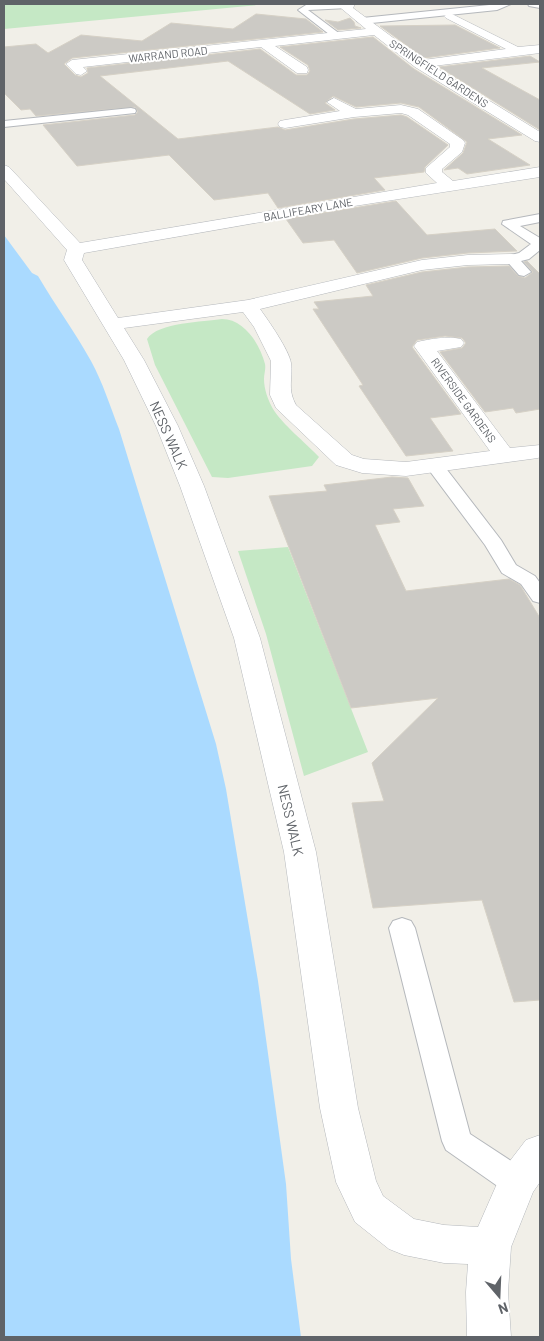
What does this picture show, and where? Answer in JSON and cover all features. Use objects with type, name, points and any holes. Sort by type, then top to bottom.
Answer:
[{"type":"street","name":"SPRINGFIELD GARDENS","points":[[349,4],[346,7],[362,21],[420,64],[540,138]]},
{"type":"street","points":[[450,16],[513,48],[514,51]]},
{"type":"street","points":[[468,25],[494,23]]},
{"type":"street","name":"WARRAND ROAD","points":[[73,64],[376,32]]},
{"type":"street","points":[[264,44],[302,70]]},
{"type":"street","points":[[420,64],[540,49]]},
{"type":"street","points":[[334,102],[354,113]]},
{"type":"street","points":[[285,124],[354,113],[401,109],[413,112],[458,142],[457,149],[434,168],[434,173],[449,186]]},
{"type":"street","points":[[4,170],[76,249]]},
{"type":"street","name":"BALLIFEARY LANE","points":[[76,249],[540,172]]},
{"type":"street","name":"NESS WALK","points":[[76,249],[73,260],[134,360],[166,426],[192,486],[247,638],[300,852],[339,1108],[356,1182],[369,1209],[404,1236],[444,1244],[490,1247]]},
{"type":"street","points":[[113,324],[248,306],[422,265],[468,260],[518,266]]},
{"type":"street","name":"RIVERSIDE GARDENS","points":[[248,306],[268,335],[281,361],[280,395],[287,408],[344,460],[362,466],[392,469],[527,458]]},
{"type":"street","name":"RIVERSIDE GARDENS","points":[[454,343],[424,346],[527,458]]},
{"type":"street","points":[[490,1337],[487,1292],[490,1247],[529,1167]]},
{"type":"lane","points":[[338,36],[302,10],[349,4]]},
{"type":"lane","points":[[362,21],[496,8],[507,4]]},
{"type":"lane","points":[[532,4],[540,5]]},
{"type":"lane","points":[[4,124],[131,111]]},
{"type":"lane","points":[[518,266],[524,256],[540,244],[508,224],[540,218]]},
{"type":"lane","points":[[435,466],[494,544],[510,569],[528,580],[540,597]]},
{"type":"lane","points":[[402,928],[457,1141],[529,1167]]},
{"type":"green space","points":[[4,4],[268,4],[4,29]]},
{"type":"green space","points":[[222,319],[237,323],[255,341],[265,364],[264,383],[269,402],[282,421],[319,457],[312,466],[228,478],[212,477],[155,365],[147,339],[153,333],[171,326]]},
{"type":"green space","points":[[288,547],[368,752],[304,776],[266,634],[238,551]]},
{"type":"water","points":[[4,235],[32,273],[38,276],[85,350],[103,386],[119,429],[216,744],[226,789],[258,981],[286,1184],[291,1259],[301,1337],[4,1337]]},
{"type":"building","points":[[256,14],[306,19],[323,32],[72,58],[64,64],[75,75],[81,77],[88,73],[87,68],[260,49],[296,75],[307,75],[310,71],[308,65],[280,47],[373,37],[414,69],[522,135],[488,139],[530,165],[467,174],[458,168],[444,170],[463,153],[467,142],[419,107],[401,103],[356,107],[333,96],[325,103],[335,110],[310,114],[228,61],[100,76],[178,139],[278,127],[285,130],[354,119],[401,115],[407,117],[448,145],[425,167],[424,172],[374,178],[385,190],[278,208],[268,193],[214,200],[169,155],[77,166],[43,125],[135,115],[138,112],[135,107],[36,116],[30,109],[21,110],[4,93],[4,47],[36,44],[48,53],[81,35],[142,41],[171,23],[233,29]]},
{"type":"building","points":[[350,18],[355,26],[361,28],[338,30],[325,20],[338,22]]},
{"type":"building","points":[[455,25],[500,48],[424,58],[380,26]]},
{"type":"building","points":[[530,56],[540,62],[482,68],[540,100],[540,130],[439,67]]},
{"type":"building","points":[[396,201],[427,235],[495,229],[517,251],[468,253],[422,258],[357,273],[334,240],[303,243],[286,219]]},
{"type":"building","points":[[527,261],[540,274],[540,409],[516,413],[513,408],[485,412],[440,352],[462,348],[466,343],[462,338],[445,336],[417,340],[412,347],[461,414],[430,418],[453,451],[406,456],[359,386],[363,385],[313,309],[319,309],[314,302],[373,296],[366,285],[422,272],[468,267],[509,266],[518,276],[525,278],[533,272],[524,262]]},
{"type":"building","points":[[392,477],[408,478],[424,506],[393,509],[400,522],[375,525],[406,591],[509,579],[520,585],[540,618],[540,1000],[514,1002],[482,900],[373,908],[352,803],[384,801],[372,763],[438,698],[351,708],[269,496],[327,491],[324,485]]}]
